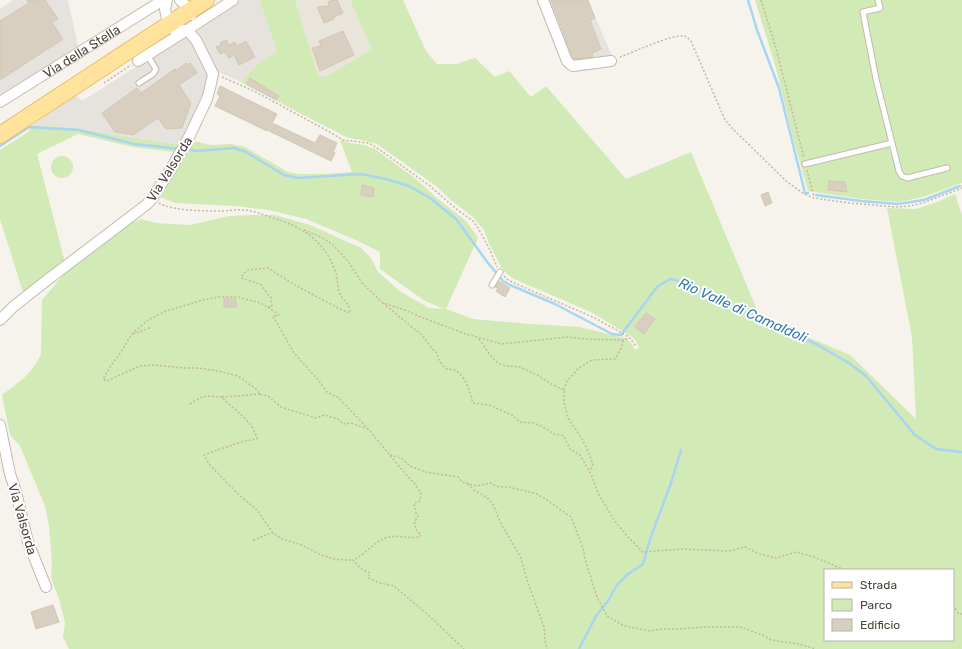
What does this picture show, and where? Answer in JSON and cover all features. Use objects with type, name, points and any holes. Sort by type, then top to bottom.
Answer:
[{"type":"main road","name":"Via della Stella","points":[[0,135],[168,25],[185,5],[206,0]]},
{"type":"street","name":"Via della Stella","points":[[0,102],[163,0]]},
{"type":"street","points":[[167,0],[165,9],[168,25],[175,30],[187,30],[196,40],[213,74]]},
{"type":"street","points":[[138,61],[233,0]]},
{"type":"street","points":[[543,0],[567,61],[570,64],[573,66],[611,61]]},
{"type":"street","points":[[185,5],[191,23],[187,30]]},
{"type":"street","name":"Via Valsorda","points":[[0,320],[13,307],[152,199],[172,168],[190,135],[207,99],[213,74]]},
{"type":"street","name":"Via della Stella","points":[[0,126],[26,110],[46,104]]},
{"type":"street","name":"Via Valsorda","points":[[0,426],[10,474],[28,542],[46,587]]},
{"type":"lane","points":[[878,0],[880,8],[863,12],[876,79],[899,171],[902,176],[907,178],[947,168]]},
{"type":"lane","points":[[139,83],[153,74],[156,69],[147,55]]},
{"type":"lane","points":[[806,164],[892,143]]},
{"type":"lane","points":[[492,285],[500,272]]},
{"type":"path","points":[[761,0],[776,48],[814,198]]},
{"type":"path","points":[[626,55],[668,38],[682,35],[691,41],[725,120],[786,181],[804,194],[814,198],[896,207],[923,203],[962,188]]},
{"type":"path","points":[[98,86],[138,61]]},
{"type":"path","points":[[213,74],[254,91],[328,130],[343,140],[369,143],[380,150],[430,186],[455,208],[473,221],[489,248],[500,272],[508,280],[589,316],[629,337],[636,346]]},
{"type":"path","points":[[152,199],[163,205],[178,208],[222,211],[244,210],[284,221],[302,230],[316,240],[325,251],[335,269],[339,293],[349,306],[350,313],[295,285],[268,268],[248,270],[241,278],[260,284],[271,298],[272,307],[268,307]]},
{"type":"path","points":[[302,230],[313,233],[334,245],[348,261],[362,282],[408,324],[422,334],[437,353],[438,360],[447,369],[456,371],[468,384],[473,403],[489,405],[512,415],[520,422],[534,423],[544,427],[554,434],[564,436],[570,449],[580,455],[590,471],[598,493],[614,520],[643,552],[681,550],[729,551],[745,547],[760,554],[776,558],[796,552],[814,557],[843,569]]},
{"type":"path","points":[[222,397],[245,418],[255,433],[257,439],[244,441],[204,455],[209,464],[238,494],[257,510],[273,533],[282,539],[302,545],[321,555],[334,559],[346,560],[354,560],[381,540],[389,537],[400,536],[413,538],[420,536],[421,534],[417,532],[414,521],[418,516],[414,503],[420,501],[421,494],[415,484],[368,429],[339,398],[327,392],[294,352],[273,316],[279,315],[260,303],[238,297],[218,297],[166,311],[148,320],[132,334],[103,379],[107,381],[140,366],[154,365],[199,368],[238,376],[256,389],[260,394]]},
{"type":"path","points":[[384,303],[479,338],[502,344],[567,337],[623,340],[629,337]]},
{"type":"path","points":[[132,334],[152,327]]},
{"type":"path","points":[[479,338],[490,355],[498,363],[506,366],[520,367],[564,390]]},
{"type":"path","points":[[590,471],[593,464],[581,437],[568,418],[564,402],[564,390],[567,381],[579,368],[592,360],[615,359],[622,347],[623,340]]},
{"type":"path","points":[[190,404],[199,398],[207,396],[222,397],[260,394],[268,396],[281,407],[308,416],[316,418],[324,415],[338,419],[342,424],[351,423],[368,429]]},
{"type":"path","points":[[389,455],[401,458],[410,466],[425,472],[458,477],[462,482],[477,486],[490,484],[537,494],[571,517],[583,548],[597,597],[607,616],[624,626],[650,631],[661,629],[740,627],[763,635],[771,640],[799,644],[816,649]]},
{"type":"path","points":[[467,483],[493,504],[500,522],[521,558],[527,580],[544,627],[547,649]]},
{"type":"path","points":[[253,540],[265,534],[273,533]]},
{"type":"path","points":[[354,560],[360,568],[370,573],[368,578],[394,586],[426,613],[464,649]]},
{"type":"path","points":[[954,606],[958,612],[962,614]]},
{"type":"shaded area","points":[[13,0],[68,0],[78,46],[0,96],[0,9]]},
{"type":"shaded area","points":[[241,0],[259,0],[277,51],[258,64],[241,82],[215,72],[192,31]]},
{"type":"shaded area","points":[[295,0],[350,0],[373,49],[329,75],[319,77]]},
{"type":"shaded area","points":[[546,0],[588,0],[612,56],[601,60],[573,64]]},
{"type":"shaded area","points":[[188,34],[210,76],[209,87],[181,145],[77,128],[33,125],[75,94],[82,101]]},
{"type":"green space","points":[[259,0],[295,0],[319,77],[329,75],[372,49],[350,0],[403,0],[426,51],[437,64],[456,64],[475,58],[495,77],[509,71],[531,97],[546,86],[626,179],[691,152],[760,317],[850,355],[916,419],[912,337],[887,208],[916,209],[955,194],[962,215],[962,649],[69,649],[63,637],[65,623],[60,602],[51,578],[52,562],[49,526],[45,506],[20,446],[10,435],[2,395],[34,367],[41,354],[42,300],[72,265],[129,224],[141,219],[156,223],[190,225],[229,216],[275,215],[310,225],[361,248],[371,258],[378,272],[401,292],[429,308],[444,309],[425,301],[380,269],[380,252],[306,219],[269,210],[236,206],[175,203],[160,197],[170,182],[185,152],[194,141],[211,145],[231,144],[245,147],[288,172],[299,174],[352,172],[340,140],[375,149],[416,179],[466,221],[478,238],[446,309],[473,319],[580,327],[625,338],[632,344],[635,350],[639,348],[636,341],[632,337],[591,312],[514,279],[507,274],[501,267],[484,230],[473,217],[452,201],[436,186],[377,144],[344,136],[241,82],[258,64],[277,51]]},
{"type":"green space","points":[[755,0],[962,0],[962,183],[923,197],[899,202],[861,199],[808,191],[776,68]]},
{"type":"green space","points":[[33,125],[77,128],[181,145],[175,152],[133,147],[78,134],[37,154],[65,262],[23,292],[0,219],[0,150],[28,132]]},
{"type":"green space","points":[[62,156],[70,159],[73,167],[70,175],[62,178],[54,175],[51,167],[54,159]]},
{"type":"building","points":[[27,0],[45,0],[58,19],[52,22],[63,39],[0,80],[0,21],[29,3]]},
{"type":"building","points":[[337,0],[343,13],[324,23],[317,7],[329,6],[328,2]]},
{"type":"building","points":[[551,0],[588,0],[595,18],[590,20],[601,49],[592,53],[593,57],[573,58]]},
{"type":"building","points":[[343,31],[354,55],[320,71],[312,48],[321,46],[319,41]]},
{"type":"building","points":[[226,40],[229,45],[235,42],[237,46],[246,41],[255,57],[239,65],[234,55],[229,58],[225,52],[220,54],[216,47],[221,45],[220,43]]},
{"type":"building","points":[[186,63],[187,65],[190,63],[197,73],[179,85],[191,103],[182,128],[166,129],[158,118],[133,135],[115,132],[102,113],[137,88],[141,93]]},
{"type":"building","points":[[250,78],[279,96],[276,100],[246,84]]},
{"type":"building","points":[[220,86],[277,114],[272,123],[315,143],[320,135],[337,143],[333,152],[335,153],[331,161],[215,106],[220,96],[217,94]]},
{"type":"building","points":[[829,181],[845,182],[847,192],[828,190]]},
{"type":"building","points":[[362,185],[374,188],[373,197],[361,195]]},
{"type":"building","points":[[768,192],[772,203],[765,206],[761,195]]},
{"type":"building","points":[[499,281],[510,288],[505,297],[496,291],[498,288],[495,287]]},
{"type":"building","points":[[224,299],[236,299],[236,307],[224,307]]},
{"type":"building","points":[[646,313],[655,319],[644,334],[635,327]]},
{"type":"building","points":[[53,605],[59,622],[36,629],[31,612]]},
{"type":"waterway","points":[[748,0],[757,30],[779,88],[805,193],[808,193]]},
{"type":"waterway","name":"Rio Valle di Camaldoli","points":[[0,146],[29,127],[79,130],[134,144],[180,149]]},
{"type":"waterway","name":"Rio Valle di Camaldoli","points":[[186,149],[197,151],[234,148],[246,152],[284,175],[298,178],[361,174],[386,179],[409,186],[430,198],[456,219],[503,281],[555,304],[612,334],[621,335],[657,287],[670,279],[676,280],[816,344],[849,363],[866,376],[915,435],[936,449],[962,452]]},
{"type":"waterway","points":[[816,195],[898,204],[924,200],[960,186]]},
{"type":"waterway","points":[[579,649],[596,616],[608,601],[617,585],[628,574],[642,565],[681,450]]}]
